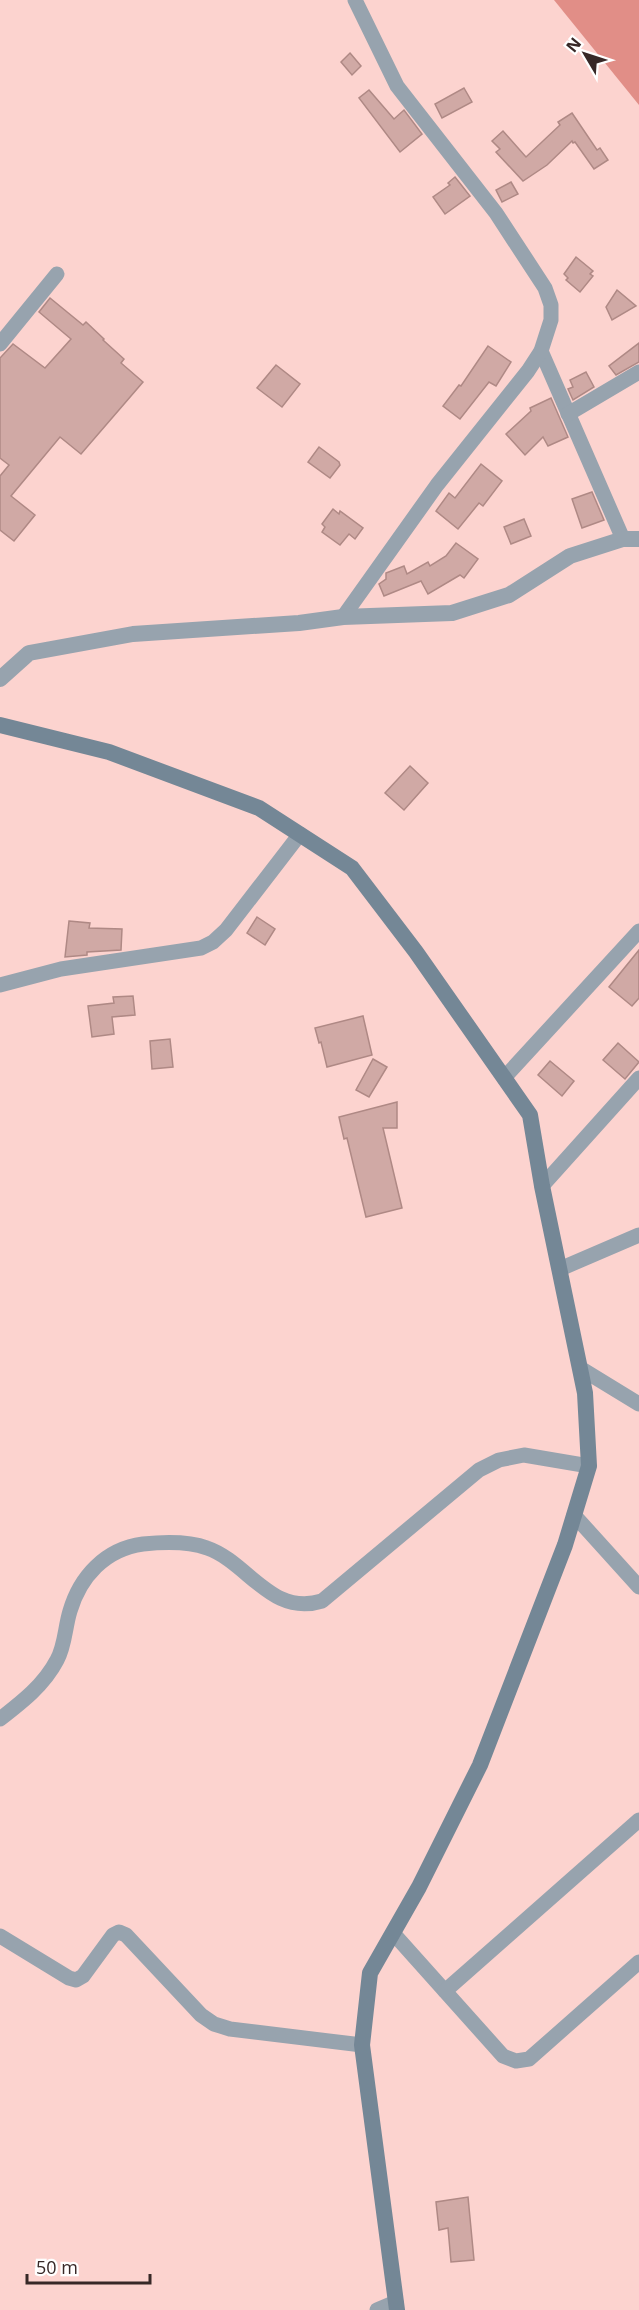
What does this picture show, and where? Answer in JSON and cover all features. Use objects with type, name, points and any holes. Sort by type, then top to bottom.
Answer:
[{"type":"main road","points":[[0,725],[120,756],[260,808],[352,868],[416,952],[530,1115],[542,1186],[585,1393],[589,1466],[565,1545],[480,1765],[419,1887],[370,1973],[362,2045],[396,2306]]},
{"type":"street","points":[[343,617],[437,485],[541,351],[551,320],[551,305],[545,288],[496,213],[397,86],[355,0]]},
{"type":"street","points":[[0,344],[6,325],[57,274]]},
{"type":"street","points":[[0,679],[29,653],[133,634],[299,623],[343,617],[452,613],[509,595],[570,556],[631,539],[568,414],[541,351]]},
{"type":"street","points":[[568,414],[639,372]]},
{"type":"street","points":[[0,985],[62,969],[201,948],[213,942],[226,930],[300,834]]},
{"type":"street","points":[[504,1078],[639,931]]},
{"type":"street","points":[[542,1186],[639,1078]]},
{"type":"street","points":[[560,1269],[639,1235]]},
{"type":"street","points":[[580,1368],[639,1404]]},
{"type":"street","points":[[0,1719],[31,1694],[46,1678],[58,1659],[70,1611],[88,1573],[102,1561],[124,1549],[142,1544],[175,1544],[207,1548],[225,1558],[268,1592],[300,1605],[311,1604],[322,1601],[479,1470],[499,1460],[524,1455],[589,1466]]},
{"type":"street","points":[[574,1515],[639,1587]]},
{"type":"street","points":[[445,1991],[639,1820]]},
{"type":"street","points":[[0,1936],[76,1980],[83,1976],[113,1935],[119,1932],[126,1935],[201,2015],[214,2024],[230,2029],[362,2045]]},
{"type":"street","points":[[393,1933],[503,2056],[516,2061],[529,2059],[639,1962]]},
{"type":"street","points":[[377,2310],[396,2306]]},
{"type":"shaded area","points":[[554,0],[639,0],[639,105]]},
{"type":"building","points":[[350,53],[361,66],[352,75],[341,62]]},
{"type":"building","points":[[464,88],[472,102],[442,118],[435,104]]},
{"type":"building","points":[[369,90],[394,119],[404,110],[422,134],[400,152],[359,98]]},
{"type":"building","points":[[572,113],[597,150],[600,148],[608,160],[594,169],[572,141],[547,165],[523,181],[496,152],[500,149],[492,141],[503,131],[526,157],[560,125],[558,122]]},
{"type":"building","points":[[455,177],[470,196],[445,214],[433,197],[450,185],[448,183]]},
{"type":"building","points":[[511,182],[518,194],[502,202],[496,190]]},
{"type":"building","points":[[576,257],[593,271],[590,274],[593,276],[580,292],[566,280],[568,278],[564,274]]},
{"type":"building","points":[[617,290],[636,306],[612,320],[606,307]]},
{"type":"building","points":[[50,298],[83,325],[86,322],[124,359],[121,363],[143,382],[81,454],[60,437],[11,496],[35,515],[14,541],[0,530],[0,476],[9,465],[0,458],[0,358],[13,344],[45,368],[71,339],[39,312]]},
{"type":"building","points":[[639,343],[639,362],[616,375],[609,366]]},
{"type":"building","points":[[488,346],[511,362],[496,386],[489,382],[460,419],[443,406],[459,385],[461,386]]},
{"type":"building","points":[[276,365],[300,384],[282,407],[257,388]]},
{"type":"building","points":[[586,372],[594,387],[573,400],[568,389],[573,387],[570,380]]},
{"type":"building","points":[[551,398],[568,437],[548,446],[543,437],[525,455],[506,434],[531,411],[530,408]]},
{"type":"building","points":[[319,447],[339,462],[340,465],[330,478],[308,462]]},
{"type":"building","points":[[481,464],[502,481],[483,506],[479,503],[458,529],[436,511],[449,493],[455,498]]},
{"type":"building","points":[[592,492],[604,520],[582,528],[572,499]]},
{"type":"building","points":[[333,509],[339,514],[340,511],[363,528],[355,539],[349,534],[340,545],[322,532],[325,527],[322,524]]},
{"type":"building","points":[[524,519],[531,536],[511,544],[504,527]]},
{"type":"building","points":[[456,543],[478,559],[464,578],[460,575],[428,594],[421,581],[384,596],[379,584],[386,579],[386,573],[404,566],[407,574],[428,562],[430,566],[446,556]]},
{"type":"building","points":[[410,766],[428,783],[404,810],[385,793]]},
{"type":"building","points":[[257,917],[275,929],[265,945],[247,933]]},
{"type":"building","points":[[69,921],[90,923],[89,928],[122,929],[121,950],[87,952],[87,955],[65,957]]},
{"type":"building","points":[[639,950],[639,998],[632,1006],[609,987]]},
{"type":"building","points":[[133,996],[135,1015],[112,1017],[114,1034],[92,1037],[88,1006],[114,1003],[113,997]]},
{"type":"building","points":[[363,1016],[372,1055],[327,1067],[315,1028]]},
{"type":"building","points":[[170,1039],[173,1067],[152,1069],[150,1041]]},
{"type":"building","points":[[618,1043],[639,1062],[625,1079],[603,1060]]},
{"type":"building","points":[[373,1059],[387,1067],[369,1097],[356,1090]]},
{"type":"building","points":[[550,1061],[574,1081],[562,1096],[538,1075]]},
{"type":"building","points":[[397,1102],[397,1128],[383,1128],[402,1208],[366,1217],[347,1138],[344,1139],[339,1117]]},
{"type":"building","points":[[468,2197],[474,2260],[451,2262],[448,2228],[439,2230],[436,2202]]}]
